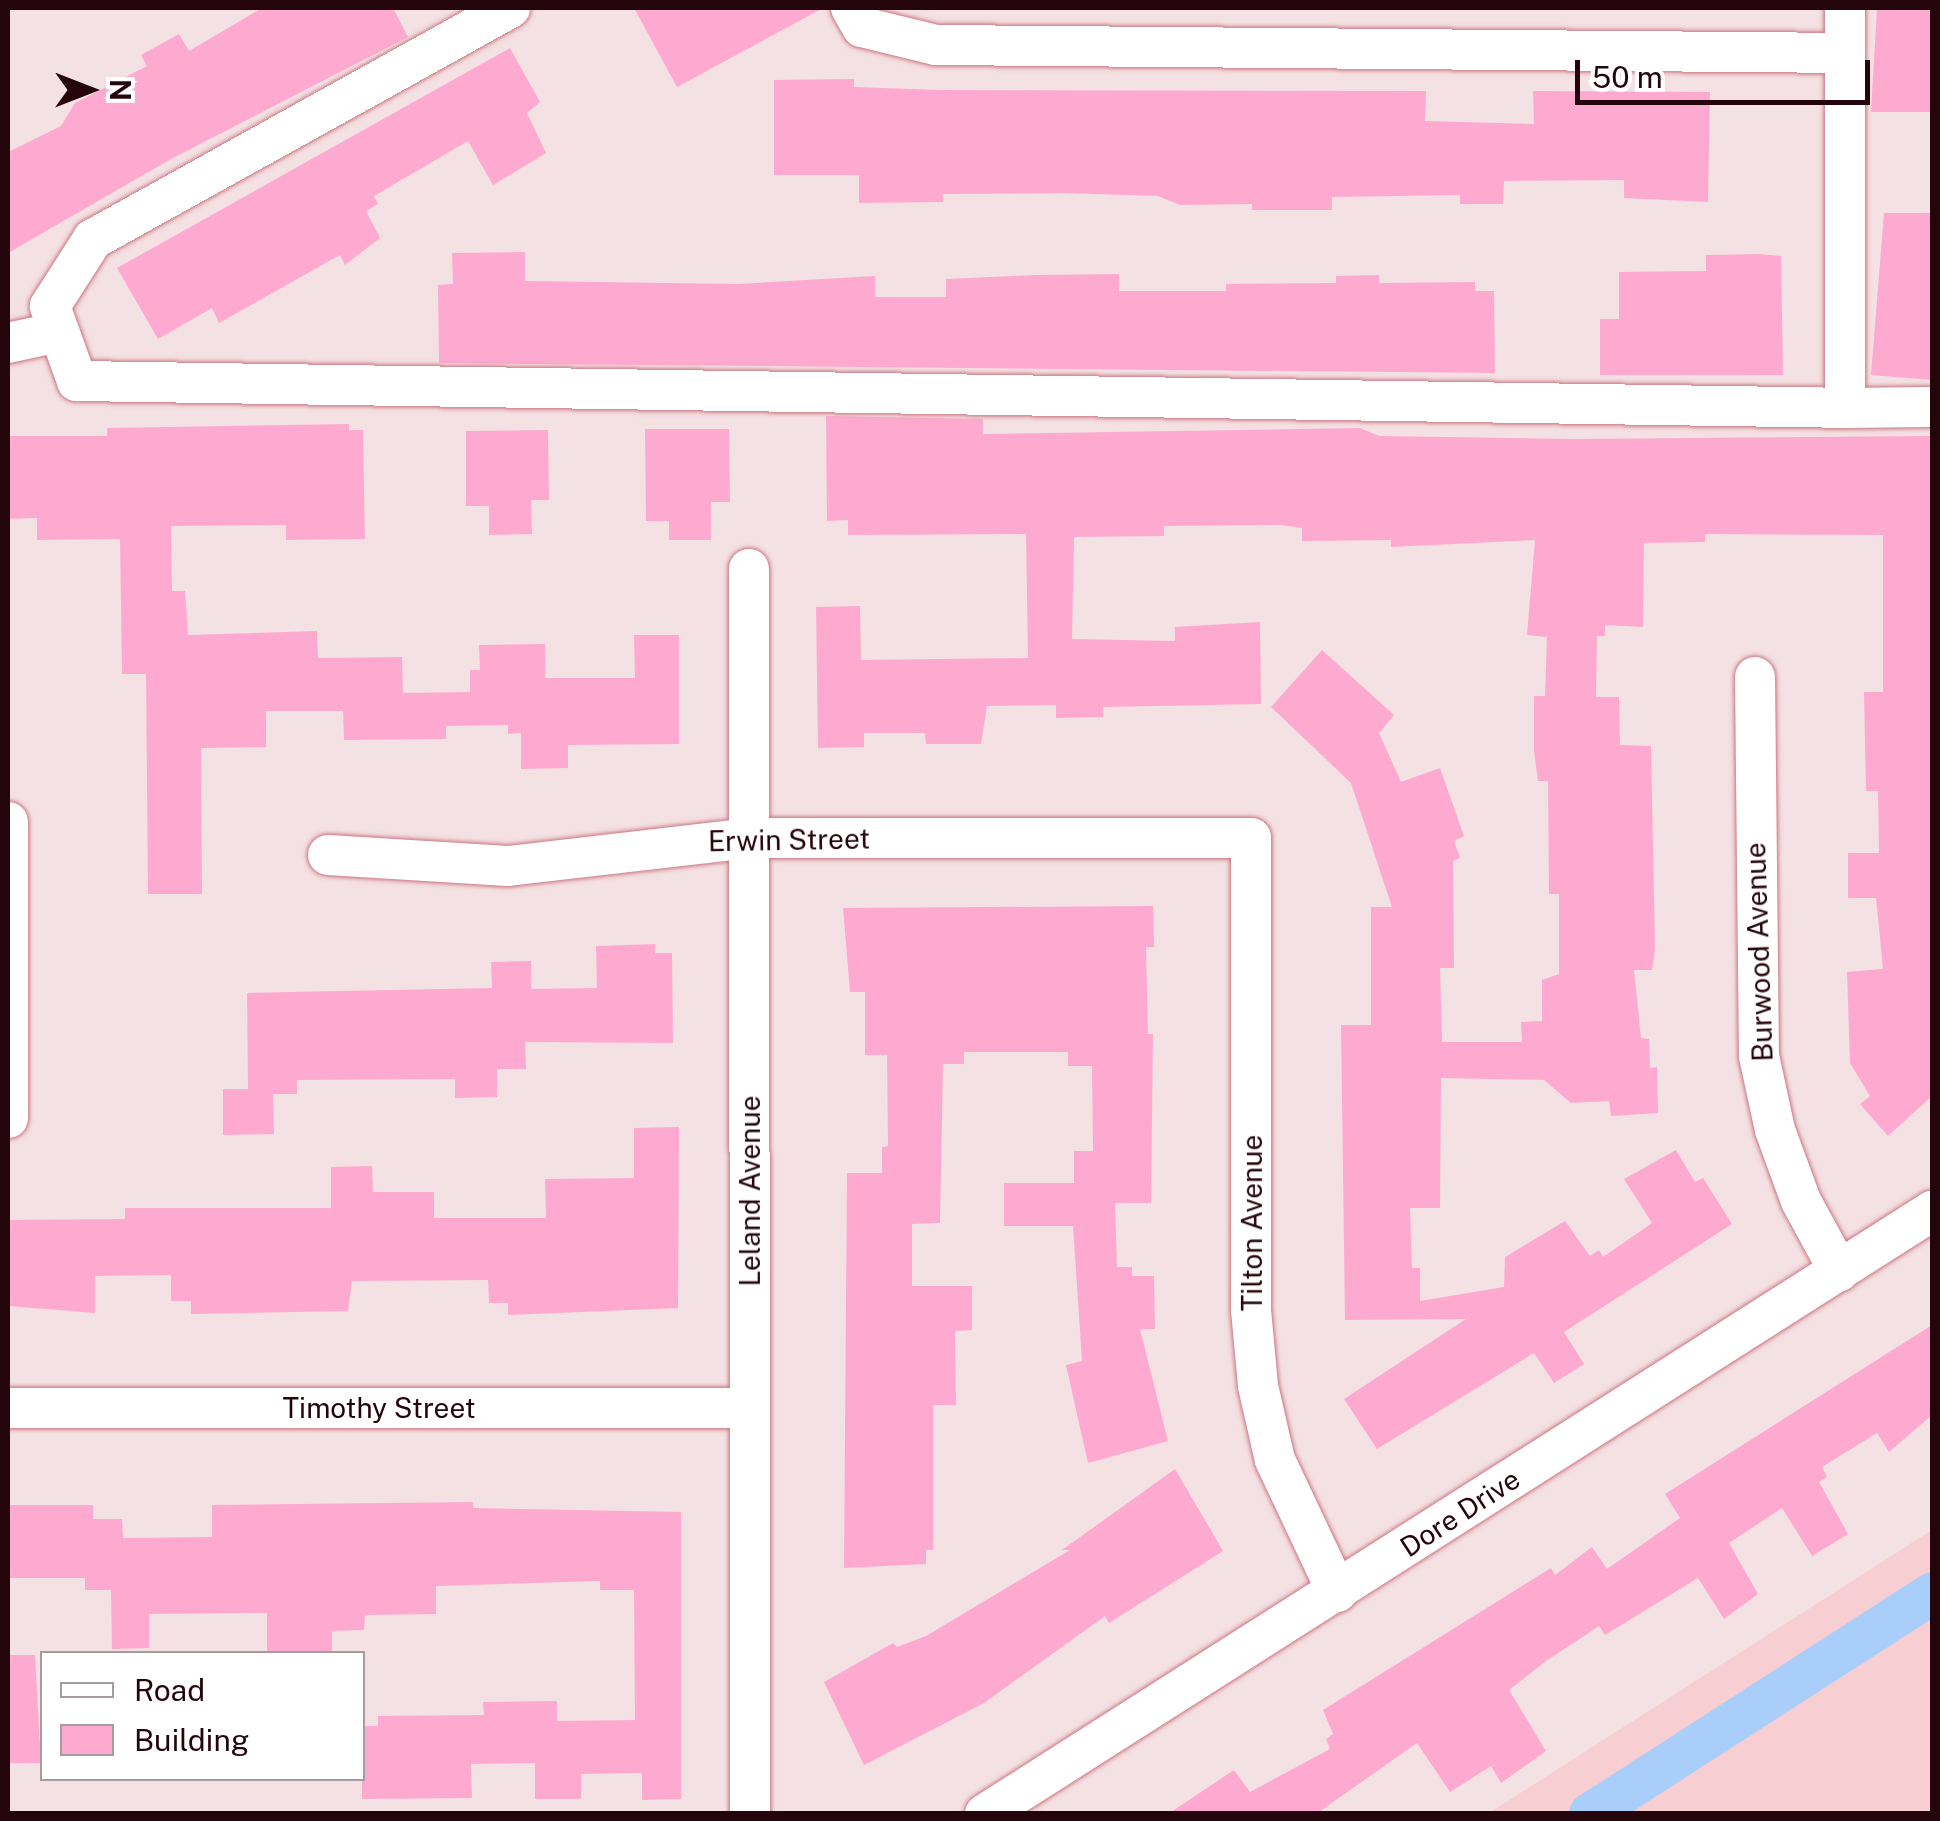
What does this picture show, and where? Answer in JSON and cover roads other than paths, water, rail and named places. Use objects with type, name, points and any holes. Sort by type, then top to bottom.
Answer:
[{"type":"street","points":[[510,8],[93,239],[50,306],[77,381],[1930,407]]},
{"type":"street","points":[[851,8],[862,26],[883,20],[936,45],[1845,53]]},
{"type":"street","points":[[1845,8],[1845,408]]},
{"type":"street","points":[[8,343],[59,332]]},
{"type":"street","name":"Leland Avenue","points":[[749,569],[750,1814]]},
{"type":"street","name":"Burwood Avenue","points":[[1754,677],[1759,1056],[1800,1201],[1838,1271]]},
{"type":"street","points":[[8,822],[8,1118]]},
{"type":"street","name":"Erwin Street","points":[[328,854],[508,866],[749,838],[1251,838]]},
{"type":"street","name":"Tilton Avenue","points":[[1251,838],[1251,1310],[1258,1386],[1275,1460],[1337,1592]]},
{"type":"street","name":"Dore Drive","points":[[985,1814],[1932,1211]]},
{"type":"street","name":"Timothy Street","points":[[8,1408],[750,1408]]},
{"type":"waterway","points":[[1590,1814],[1932,1594]]}]
